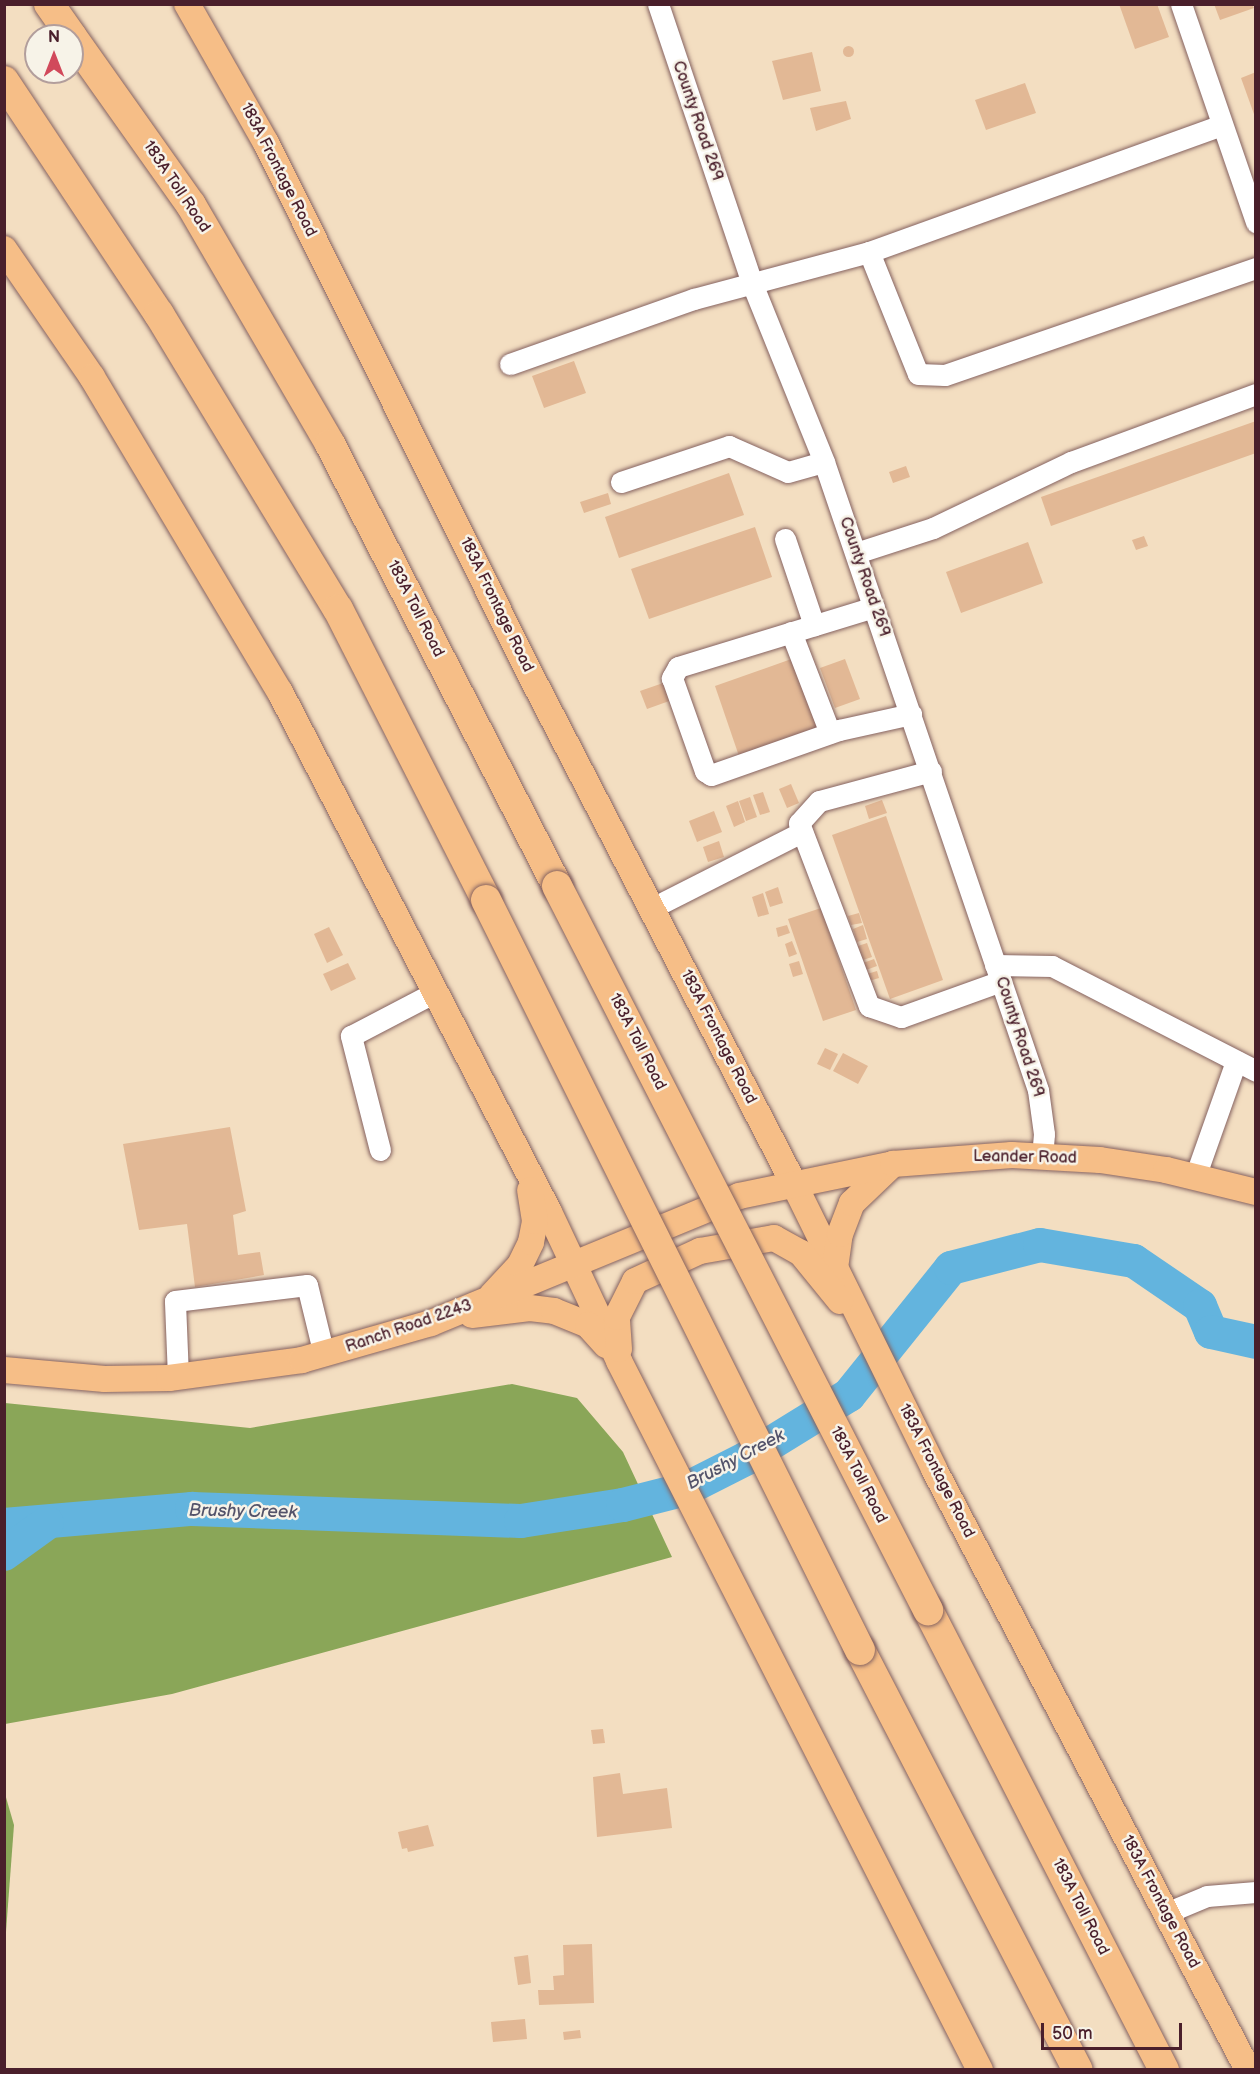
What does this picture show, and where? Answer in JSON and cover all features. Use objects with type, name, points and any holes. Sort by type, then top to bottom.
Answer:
[{"type":"highway","name":"183A Toll Road","points":[[49,4],[63,24]]},
{"type":"highway","name":"183A Toll Road","points":[[84,53],[191,205],[330,444],[1164,2070]]},
{"type":"highway","points":[[4,81],[159,314],[338,609],[486,900],[860,1650],[1078,2070]]},
{"type":"main road","name":"183A Frontage Road","points":[[187,4],[266,143],[530,674],[794,1184],[833,1276],[868,1336],[934,1469],[1248,2070]]},
{"type":"main road","points":[[4,249],[92,376],[280,692],[521,1158],[620,1361],[980,2070]]},
{"type":"main road","name":"Leander Road","points":[[794,1184],[893,1164],[946,1158],[1042,1156],[1111,1162],[1195,1177],[1256,1192]]},
{"type":"main road","points":[[489,1299],[520,1265],[531,1242],[533,1204],[521,1158]]},
{"type":"main road","points":[[620,1361],[617,1317],[635,1281],[700,1251],[774,1238],[801,1253],[833,1276],[840,1234],[852,1203],[893,1164]]},
{"type":"main road","name":"Ranch Road 2243","points":[[4,1370],[105,1379],[178,1377],[236,1372],[324,1355],[441,1319],[706,1208],[794,1184]]},
{"type":"main road","points":[[441,1319],[530,1308],[554,1311],[588,1324],[620,1361]]},
{"type":"street","name":"County Road 269","points":[[658,4],[751,281],[824,462],[856,553],[1038,1090],[1044,1134],[1042,1156]]},
{"type":"street","points":[[1181,4],[1256,222]]},
{"type":"street","points":[[510,364],[751,281],[869,252],[1222,125]]},
{"type":"street","points":[[869,252],[918,374],[945,375],[1256,268]]},
{"type":"street","points":[[856,553],[933,528],[1071,462],[1256,394]]},
{"type":"street","points":[[621,482],[729,446],[788,472],[824,462]]},
{"type":"street","points":[[785,539],[814,625]]},
{"type":"street","points":[[874,607],[678,667],[672,678],[705,771],[711,775],[830,733],[911,714]]},
{"type":"street","points":[[791,632],[830,733]]},
{"type":"street","points":[[931,771],[819,801],[799,823],[869,1006],[901,1017],[998,973],[1052,966],[1256,1071]]},
{"type":"street","points":[[652,908],[802,832]]},
{"type":"street","points":[[380,1150],[351,1036],[435,992]]},
{"type":"street","points":[[1195,1177],[1236,1061]]},
{"type":"street","points":[[178,1377],[175,1301],[307,1285],[324,1355]]},
{"type":"street","points":[[1166,1913],[1207,1896],[1256,1892]]},
{"type":"green space","points":[[512,1384],[577,1398],[623,1452],[672,1557],[172,1694],[5,1724],[5,1403],[250,1428]]},
{"type":"green space","points":[[4,1794],[14,1825],[5,1945]]},
{"type":"building","points":[[1119,4],[1157,4],[1169,37],[1135,49]]},
{"type":"building","points":[[1214,4],[1252,4],[1254,8],[1220,20]]},
{"type":"building","points":[[848,45],[854,51],[848,57],[842,51]]},
{"type":"building","points":[[812,52],[821,91],[783,100],[772,61]]},
{"type":"building","points":[[1256,72],[1256,117],[1255,117],[1241,78]]},
{"type":"building","points":[[1025,83],[1036,113],[986,130],[975,100]]},
{"type":"building","points":[[846,101],[851,119],[816,131],[810,108]]},
{"type":"building","points":[[574,361],[586,393],[544,408],[532,376]]},
{"type":"building","points":[[1256,421],[1256,453],[1051,526],[1041,497]]},
{"type":"building","points":[[906,466],[910,477],[893,483],[889,472]]},
{"type":"building","points":[[729,473],[744,515],[619,558],[605,517]]},
{"type":"building","points":[[608,493],[611,504],[584,513],[580,502]]},
{"type":"building","points":[[755,527],[772,577],[649,619],[631,569]]},
{"type":"building","points":[[1144,536],[1148,546],[1136,550],[1132,540]]},
{"type":"building","points":[[1028,542],[1043,583],[961,613],[946,572]]},
{"type":"building","points":[[797,657],[823,730],[740,759],[715,686]]},
{"type":"building","points":[[845,659],[860,699],[835,708],[820,668]]},
{"type":"building","points":[[666,682],[672,700],[647,709],[640,691]]},
{"type":"building","points":[[791,784],[799,803],[787,808],[779,789]]},
{"type":"building","points":[[763,792],[770,812],[760,815],[753,795]]},
{"type":"building","points":[[750,797],[757,817],[746,821],[739,801]]},
{"type":"building","points":[[882,800],[887,813],[869,819],[865,806]]},
{"type":"building","points":[[738,801],[745,822],[734,827],[726,806]]},
{"type":"building","points":[[714,811],[722,832],[697,842],[689,821]]},
{"type":"building","points":[[886,816],[943,980],[890,999],[832,835]]},
{"type":"building","points":[[719,841],[724,857],[708,862],[703,847]]},
{"type":"building","points":[[778,887],[783,903],[770,907],[765,892]]},
{"type":"building","points":[[763,893],[769,914],[758,917],[752,897]]},
{"type":"building","points":[[821,908],[856,1010],[823,1021],[788,919]]},
{"type":"building","points":[[859,913],[862,923],[851,925],[848,916]]},
{"type":"building","points":[[787,925],[790,933],[778,937],[776,928]]},
{"type":"building","points":[[863,925],[867,939],[857,942],[853,929]]},
{"type":"building","points":[[329,927],[343,955],[327,963],[314,934]]},
{"type":"building","points":[[792,941],[797,954],[789,957],[785,944]]},
{"type":"building","points":[[867,943],[872,957],[863,960],[858,946]]},
{"type":"building","points":[[874,959],[877,966],[866,970],[863,963]]},
{"type":"building","points":[[799,961],[803,974],[793,977],[789,964]]},
{"type":"building","points":[[348,963],[356,979],[331,991],[323,974]]},
{"type":"building","points":[[877,971],[879,978],[869,981],[867,974]]},
{"type":"building","points":[[825,1048],[838,1054],[830,1070],[817,1064]]},
{"type":"building","points":[[843,1053],[868,1066],[858,1084],[833,1071]]},
{"type":"building","points":[[230,1127],[246,1211],[233,1215],[238,1255],[260,1252],[264,1275],[195,1287],[187,1224],[139,1230],[123,1144]]},
{"type":"building","points":[[603,1729],[605,1743],[593,1744],[591,1730]]},
{"type":"building","points":[[620,1773],[623,1794],[667,1788],[672,1828],[597,1837],[593,1777]]},
{"type":"building","points":[[428,1825],[434,1846],[408,1852],[407,1848],[402,1849],[398,1832]]},
{"type":"building","points":[[592,1944],[594,2003],[539,2005],[538,1990],[554,1990],[553,1976],[564,1975],[563,1945]]},
{"type":"building","points":[[528,1955],[531,1983],[518,1985],[514,1957]]},
{"type":"building","points":[[525,2019],[527,2039],[493,2042],[491,2022]]},
{"type":"building","points":[[580,2030],[581,2038],[564,2040],[563,2032]]},
{"type":"waterway","name":"Brushy Creek","points":[[4,1525],[192,1509],[521,1521],[623,1505],[686,1489],[747,1458],[849,1395],[951,1268],[1040,1245],[1134,1261],[1200,1306],[1211,1332],[1256,1342]]},
{"type":"waterway","points":[[4,1554],[47,1523]]}]
